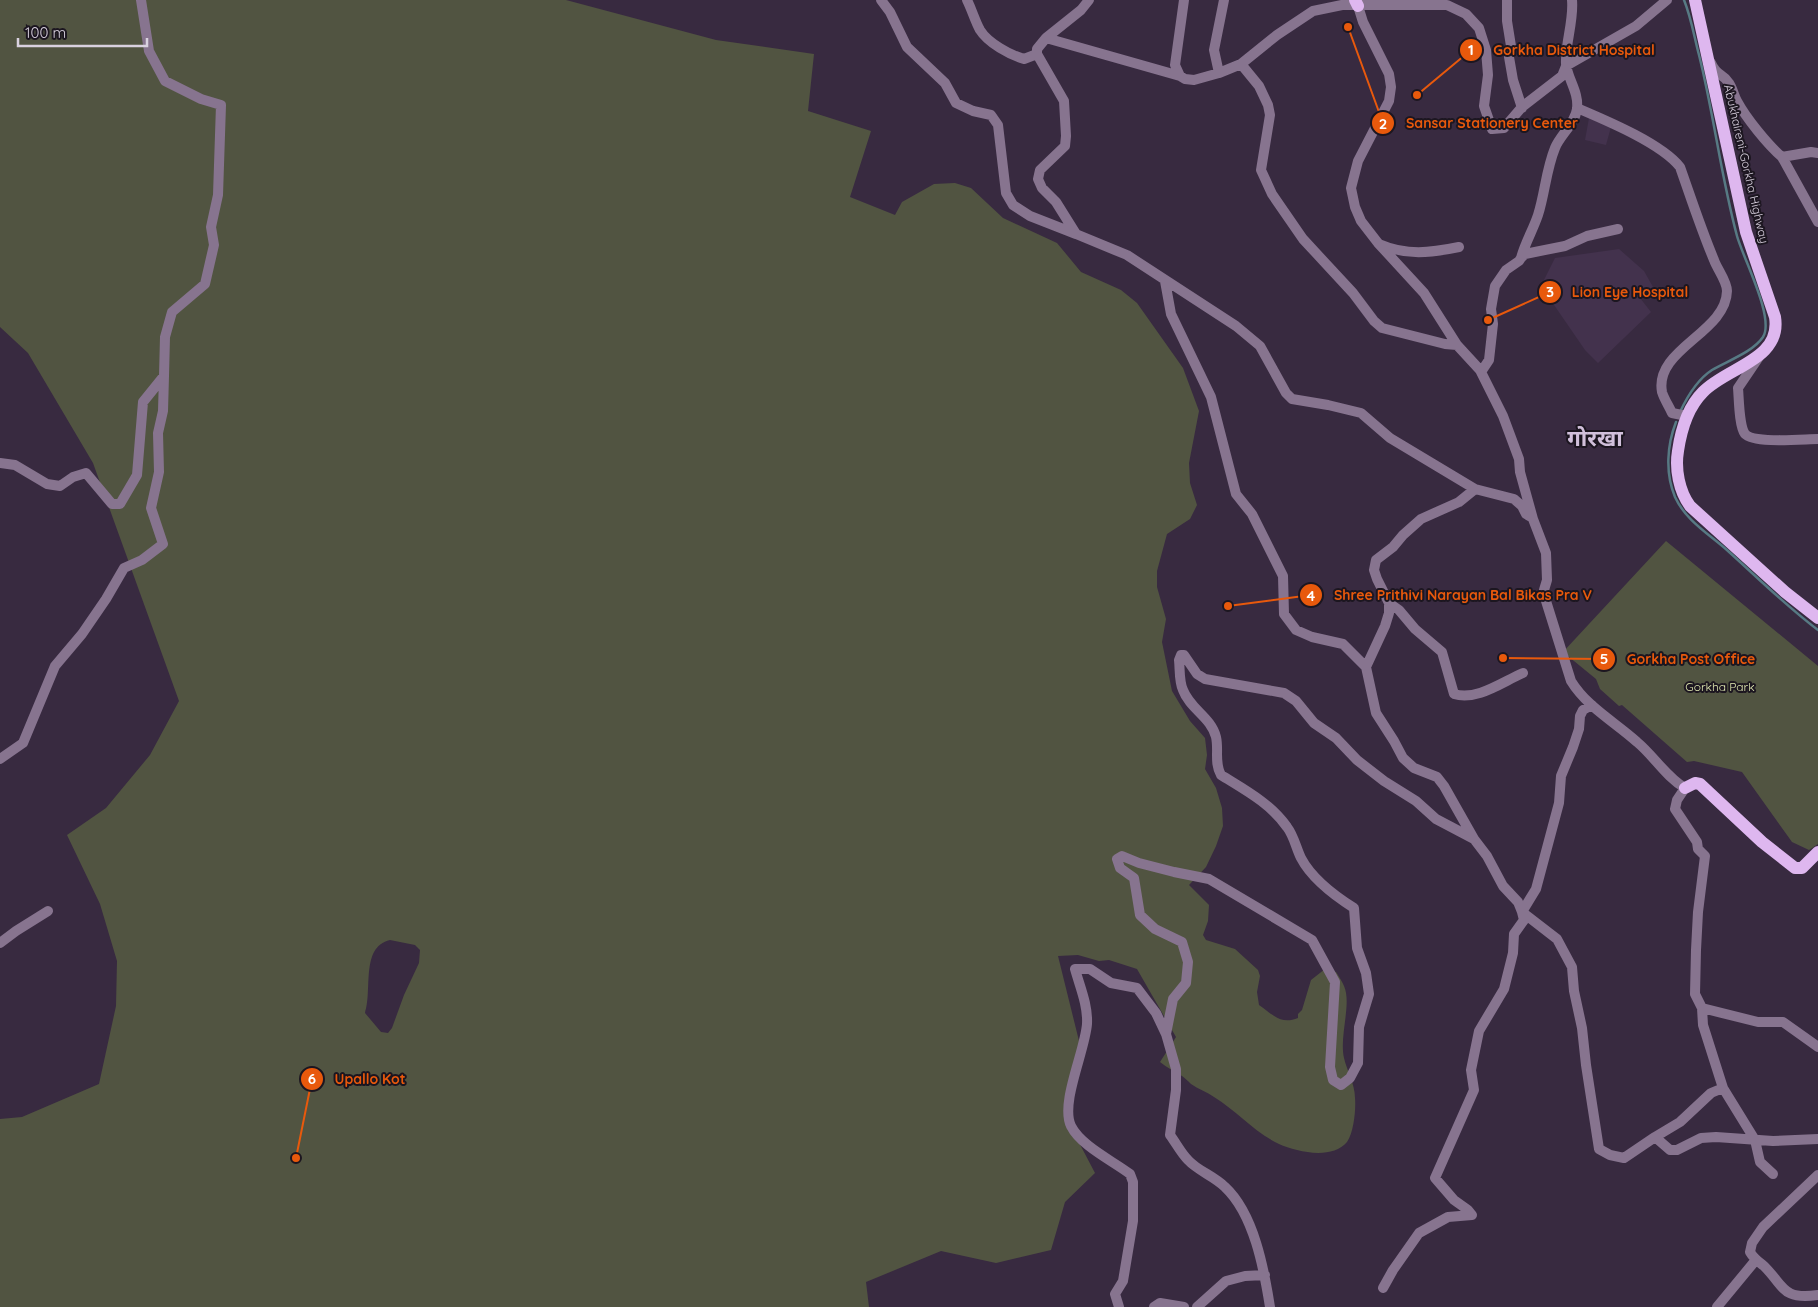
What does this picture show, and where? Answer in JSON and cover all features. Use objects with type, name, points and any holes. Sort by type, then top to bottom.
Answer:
[{"type":"main road","name":"Abukhaireni-Gorkha Highway","points":[[1695,0],[1746,232],[1776,328],[1774,338],[1761,353],[1750,362],[1716,381],[1703,392],[1687,416],[1680,438],[1676,461],[1679,480],[1686,501],[1785,592],[1818,618]]},
{"type":"main road","points":[[1685,788],[1700,784],[1762,842],[1795,868],[1802,868],[1818,852]]},
{"type":"street","points":[[0,759],[23,743],[55,666],[87,627],[124,568],[142,560],[162,544],[151,508],[159,472],[158,433],[163,411],[166,336],[172,312],[205,284],[214,245],[211,227],[218,195],[221,105],[200,99],[165,81],[149,51],[141,0]]},
{"type":"street","points":[[881,0],[890,12],[907,47],[945,83],[956,103],[973,111],[991,115],[998,125],[1006,193],[1013,205],[1030,216],[1127,255],[1200,302],[1260,346],[1286,393],[1292,399],[1328,404],[1361,413],[1390,438],[1474,489],[1514,498],[1522,506],[1526,514],[1533,519]]},
{"type":"street","points":[[967,0],[981,31],[996,45],[1006,52],[1024,59],[1037,54]]},
{"type":"street","points":[[1076,234],[1056,202],[1042,188],[1038,179],[1040,170],[1065,146],[1066,136],[1064,101],[1037,54],[1037,49],[1046,38],[1081,10],[1089,0]]},
{"type":"street","points":[[1180,76],[1175,64],[1184,0]]},
{"type":"street","points":[[1219,73],[1214,50],[1224,0]]},
{"type":"street","points":[[1507,0],[1507,21],[1511,46],[1509,57],[1513,80],[1522,108]]},
{"type":"street","points":[[1046,38],[1194,80],[1242,64],[1277,35],[1313,10],[1356,3],[1447,5],[1466,14],[1479,28],[1486,50],[1488,75],[1484,106],[1492,129],[1504,128],[1522,108],[1562,76],[1566,66],[1568,32],[1573,8],[1572,0]]},
{"type":"street","points":[[1566,66],[1636,26],[1667,0]]},
{"type":"street","points":[[1356,3],[1363,22],[1389,74],[1391,87],[1389,101],[1358,162],[1351,188],[1361,221],[1378,243],[1424,293],[1457,345],[1481,372],[1503,416],[1519,460],[1520,472],[1533,519],[1546,553],[1547,580],[1544,590],[1549,612],[1571,680],[1577,691],[1636,741],[1676,783],[1685,788],[1677,800],[1675,809],[1697,842],[1698,849],[1705,856],[1698,912],[1695,994],[1702,1008],[1703,1025],[1723,1088],[1755,1140],[1760,1162],[1773,1174]]},
{"type":"street","points":[[1707,54],[1716,73],[1725,78],[1730,84],[1738,103],[1746,115],[1772,149],[1782,157],[1818,222]]},
{"type":"street","points":[[1242,64],[1259,86],[1268,105],[1270,115],[1261,170],[1272,194],[1303,240],[1353,293],[1382,328],[1445,344],[1457,345]]},
{"type":"street","points":[[1521,258],[1538,215],[1548,170],[1556,146],[1567,130],[1577,108],[1575,89],[1566,66]]},
{"type":"street","points":[[1577,108],[1636,136],[1673,158],[1680,167],[1714,262],[1727,289],[1725,301],[1718,315],[1676,354],[1664,371],[1661,386],[1663,395],[1672,413],[1687,416]]},
{"type":"street","points":[[1782,157],[1811,152],[1818,153]]},
{"type":"street","points":[[1481,372],[1489,360],[1493,324],[1491,309],[1495,286],[1506,270],[1518,262],[1525,254],[1565,246],[1587,236],[1618,229]]},
{"type":"street","points":[[1378,243],[1396,251],[1433,252],[1459,247]]},
{"type":"street","points":[[1165,281],[1171,314],[1211,397],[1236,494],[1252,514],[1283,576],[1284,614],[1296,630],[1312,637],[1343,644],[1366,667],[1376,713],[1403,758],[1414,768],[1437,777],[1474,839],[1487,856],[1503,886],[1518,902],[1524,920],[1514,934],[1513,953],[1504,990],[1479,1031],[1471,1070],[1474,1090],[1435,1178],[1454,1200],[1472,1215],[1448,1217],[1418,1233],[1383,1288]]},
{"type":"street","points":[[1761,353],[1738,388],[1741,424],[1744,434],[1750,438],[1763,440],[1818,439]]},
{"type":"street","points":[[0,463],[16,466],[47,484],[60,486],[73,477],[86,473],[112,504],[120,504],[137,475],[143,402],[164,376]]},
{"type":"street","points":[[1474,489],[1459,502],[1421,519],[1393,547],[1376,560],[1374,570],[1389,603],[1442,652],[1454,694],[1464,697],[1478,694],[1523,673]]},
{"type":"street","points":[[1366,667],[1385,626],[1389,613],[1389,603]]},
{"type":"street","points":[[1166,1034],[1173,999],[1186,983],[1188,962],[1182,942],[1155,929],[1140,915],[1134,878],[1120,868],[1117,859],[1122,856],[1139,863],[1174,872],[1209,878],[1312,940],[1335,982],[1330,1067],[1333,1080],[1341,1085],[1350,1078],[1358,1063],[1358,1026],[1369,994],[1366,973],[1357,948],[1354,908],[1338,898],[1322,884],[1302,860],[1288,828],[1262,800],[1221,775],[1217,769],[1216,737],[1210,722],[1196,709],[1183,690],[1180,655],[1184,655],[1197,674],[1205,679],[1284,693],[1296,701],[1314,723],[1336,738],[1357,760],[1384,781],[1416,801],[1436,819],[1474,839]]},
{"type":"street","points":[[1522,912],[1536,889],[1559,803],[1561,776],[1579,729],[1580,716],[1583,710],[1592,705]]},
{"type":"street","points":[[0,943],[48,912]]},
{"type":"street","points":[[1522,912],[1557,939],[1572,967],[1574,991],[1582,1028],[1599,1149],[1610,1155],[1624,1158],[1680,1122],[1712,1093],[1723,1088]]},
{"type":"street","points":[[1119,1307],[1115,1294],[1124,1281],[1129,1250],[1133,1221],[1133,1182],[1130,1174],[1082,1140],[1071,1126],[1068,1108],[1087,1025],[1086,1006],[1074,969],[1090,969],[1111,983],[1136,988],[1156,1013],[1166,1034],[1176,1070],[1176,1090],[1170,1135],[1188,1161],[1226,1187],[1244,1212],[1254,1236],[1270,1307]]},
{"type":"street","points":[[1702,1008],[1758,1022],[1783,1022],[1818,1047]]},
{"type":"street","points":[[1655,1137],[1670,1150],[1676,1150],[1701,1138],[1716,1137],[1772,1141],[1818,1139]]},
{"type":"street","points":[[1818,1175],[1763,1227],[1752,1243],[1750,1252],[1755,1261],[1763,1265],[1786,1293],[1818,1295]]},
{"type":"street","points":[[1717,1307],[1755,1261]]},
{"type":"street","points":[[1197,1307],[1226,1281],[1245,1276],[1264,1275]]},
{"type":"street","points":[[1154,1307],[1160,1303],[1184,1307]]},
{"type":"shaded area","points":[[1589,118],[1611,127],[1606,145],[1585,140]]},
{"type":"shaded area","points":[[1619,249],[1644,271],[1653,287],[1640,298],[1651,312],[1598,363],[1585,350],[1541,286],[1555,258]]},
{"type":"green space","points":[[0,0],[566,0],[716,40],[814,54],[808,111],[871,131],[850,197],[895,215],[902,202],[934,184],[955,183],[971,188],[1003,218],[1057,243],[1081,272],[1121,290],[1137,303],[1183,368],[1199,411],[1189,463],[1190,483],[1197,505],[1190,519],[1167,534],[1157,571],[1157,587],[1166,619],[1162,642],[1172,691],[1190,721],[1205,738],[1207,755],[1205,769],[1216,788],[1222,808],[1223,826],[1206,867],[1189,885],[1209,905],[1208,921],[1203,935],[1206,940],[1235,949],[1258,970],[1260,976],[1257,992],[1259,1005],[1277,1018],[1292,1020],[1298,1018],[1311,980],[1325,969],[1336,972],[1346,993],[1343,1049],[1345,1063],[1355,1093],[1353,1127],[1347,1142],[1341,1148],[1333,1151],[1314,1153],[1295,1150],[1270,1139],[1211,1095],[1194,1086],[1160,1062],[1176,1037],[1137,969],[1109,960],[1099,961],[1078,955],[1058,956],[1081,1049],[1064,1114],[1095,1173],[1065,1202],[1051,1250],[996,1263],[941,1251],[866,1282],[869,1307],[0,1307],[0,1119],[22,1117],[99,1084],[116,1006],[117,961],[100,904],[67,835],[106,808],[150,755],[179,701],[93,463],[28,353],[0,327]],"holes":[[[390,940],[415,945],[420,950],[419,963],[404,995],[392,1028],[388,1033],[381,1032],[365,1013],[371,960],[381,944]]]},
{"type":"green space","name":"Gorkha Park","points":[[1666,541],[1818,666],[1818,844],[1809,850],[1792,842],[1742,772],[1694,761],[1687,762],[1622,705],[1619,706],[1600,689],[1596,679],[1563,652]]},
{"type":"waterway","points":[[1680,412],[1702,378],[1712,370],[1753,347],[1763,337],[1766,328],[1762,302],[1740,246],[1731,214],[1704,78],[1691,20],[1684,0]]},
{"type":"waterway","points":[[1676,422],[1668,459],[1672,488],[1680,506],[1698,527],[1728,551],[1783,602],[1818,630]]},
{"type":"place","name":"Sansar Stationery Center","points":[[1348,27]]},
{"type":"place","name":"Gorkha District Hospital","points":[[1417,95]]},
{"type":"place","name":"Lion Eye Hospital","points":[[1488,320]]},
{"type":"place","name":"Shree Prithivi Narayan Bal Bikas Pra V","points":[[1228,606]]},
{"type":"place","name":"Gorkha Post Office","points":[[1503,658]]},
{"type":"place","name":"Upallo Kot","points":[[296,1158]]},
{"type":"district","name":"गोरखा","points":[[1595,438]]}]
